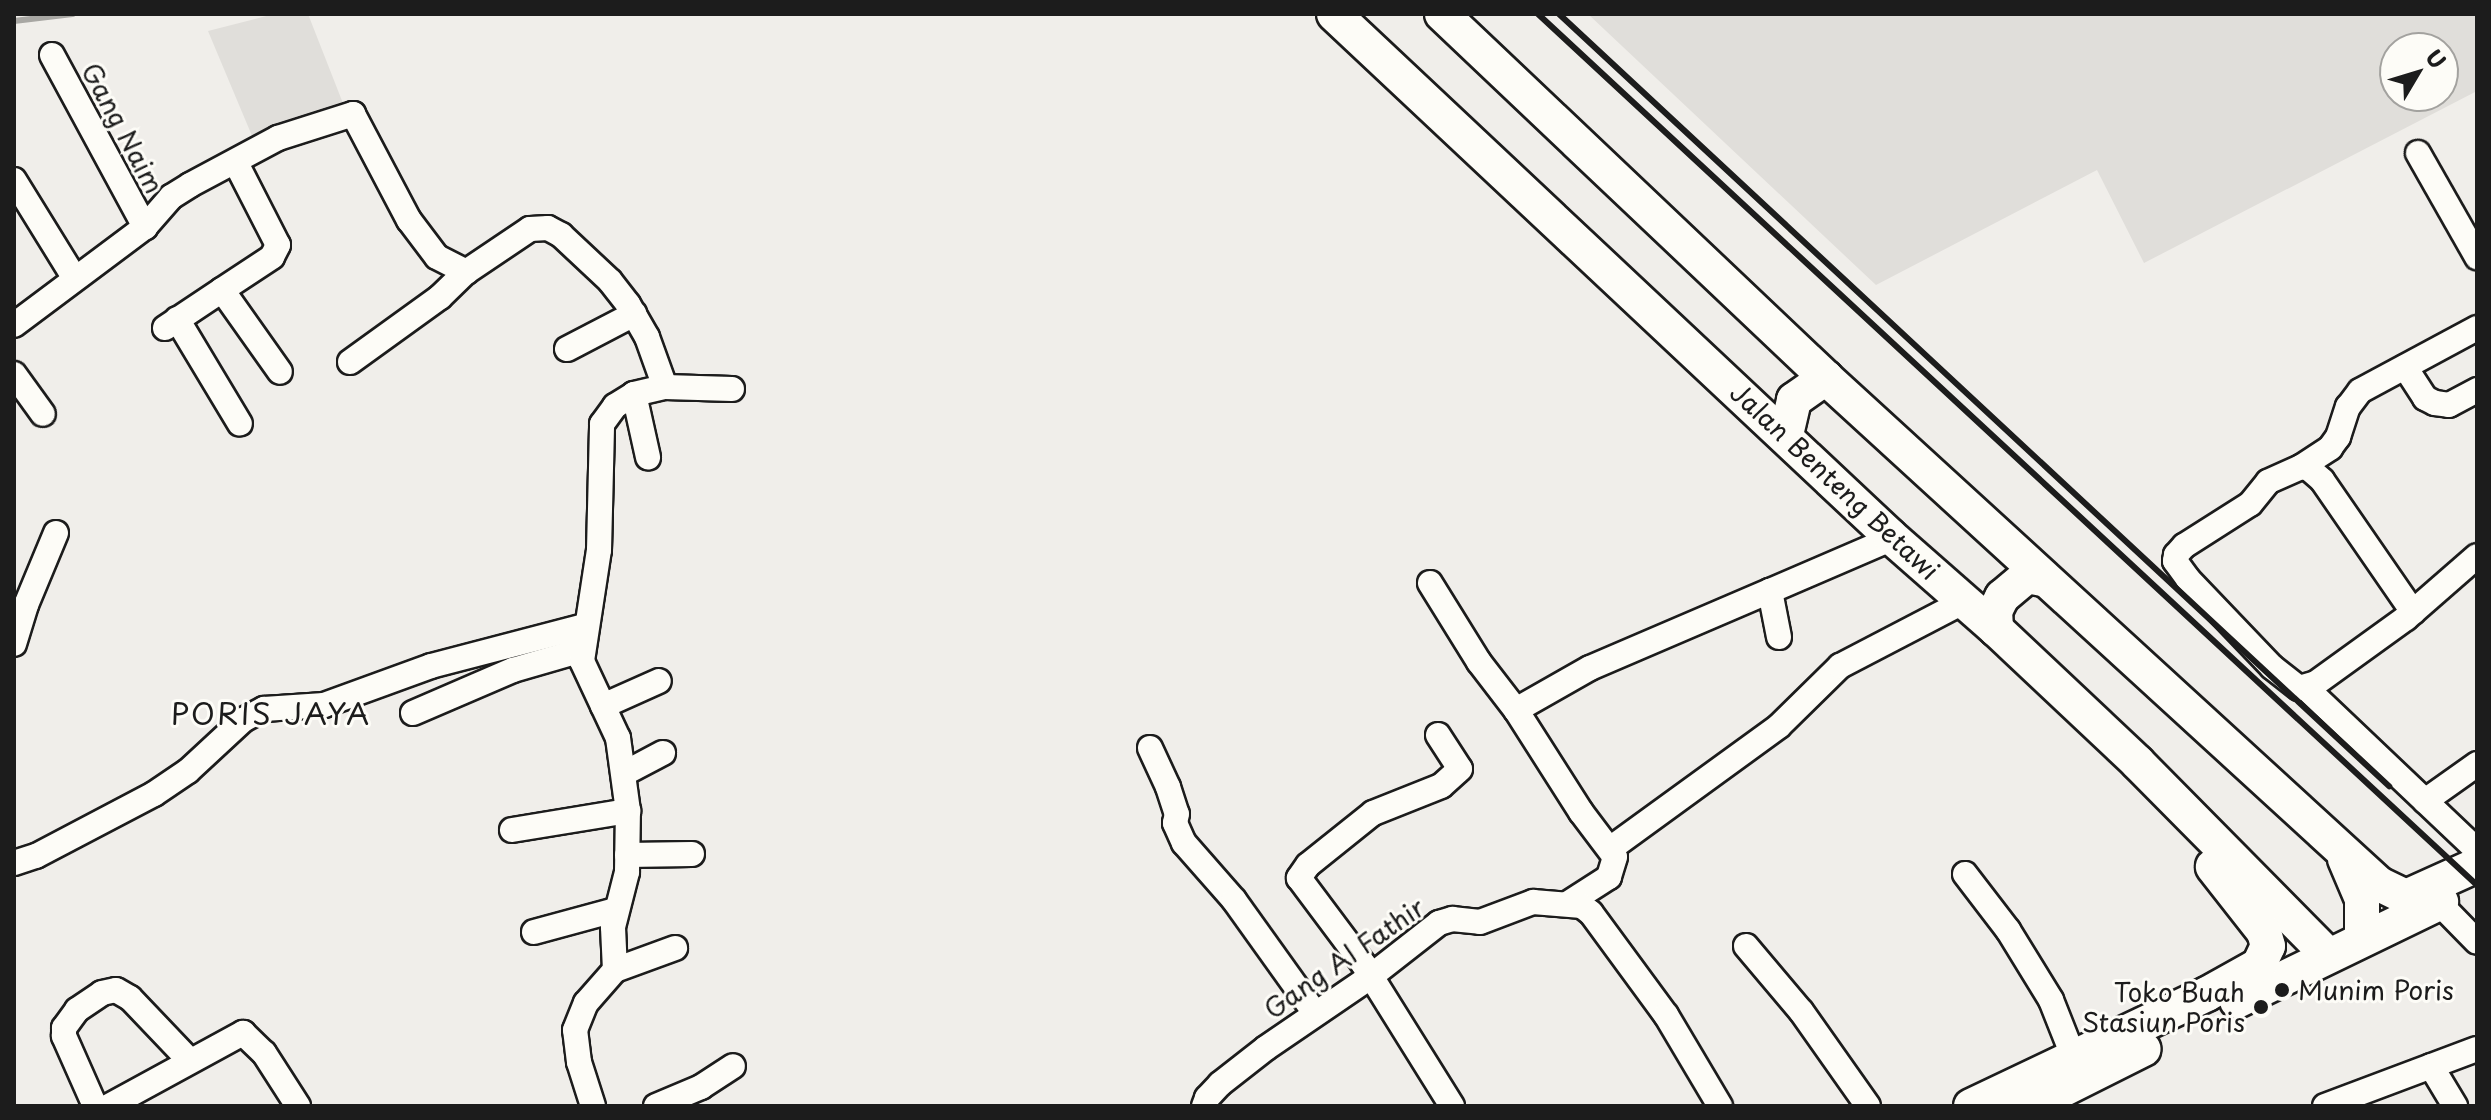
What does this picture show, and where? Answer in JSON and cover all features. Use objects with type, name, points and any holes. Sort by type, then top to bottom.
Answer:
[{"type":"main road","name":"Jalan Benteng Betawi","points":[[1334,14],[1893,538],[1996,629],[2137,762],[2328,955]]},
{"type":"main road","points":[[1442,14],[2043,579],[2394,895],[2432,896],[2477,887]]},
{"type":"main road","points":[[1786,435],[1794,400],[1826,378]]},
{"type":"main road","points":[[1996,629],[1995,611],[2002,597],[2027,576],[2043,579]]},
{"type":"main road","points":[[1971,1106],[2084,1082],[2251,971],[2266,955],[2268,946],[2252,912],[2193,843],[2137,762]]},
{"type":"main road","points":[[2339,848],[2362,899],[2362,939]]},
{"type":"main road","points":[[2030,1106],[2084,1082],[2362,939],[2477,865]]},
{"type":"street","name":"Gang Naim","points":[[52,55],[145,227]]},
{"type":"street","points":[[14,325],[74,277],[145,227],[171,197],[278,138],[353,114],[420,238],[437,257],[466,272]]},
{"type":"street","points":[[2418,153],[2477,257]]},
{"type":"street","points":[[236,163],[278,245],[272,257],[171,323],[240,424]]},
{"type":"street","points":[[14,180],[74,277]]},
{"type":"street","points":[[350,362],[440,297],[466,272],[521,234],[539,226],[561,235],[610,281],[647,337],[665,387]]},
{"type":"street","points":[[222,290],[280,372]]},
{"type":"street","points":[[567,349],[634,314]]},
{"type":"street","points":[[2477,328],[2360,391],[2348,407],[2338,437],[2330,448],[2301,467],[2268,482],[2250,504],[2184,546],[2175,561],[2272,667],[2290,682],[2305,687],[2477,850]]},
{"type":"street","points":[[2405,367],[2425,398],[2435,403],[2449,405],[2477,390]]},
{"type":"street","points":[[14,374],[43,414]]},
{"type":"street","points":[[615,970],[615,910],[624,885],[627,855],[625,773],[618,738],[585,669],[583,638],[599,550],[602,424],[615,406],[634,394],[665,387],[732,389]]},
{"type":"street","points":[[634,394],[648,457]]},
{"type":"street","points":[[2301,467],[2308,468],[2322,480],[2413,612]]},
{"type":"street","points":[[14,644],[26,605],[56,533]]},
{"type":"street","points":[[1516,710],[1590,668],[1893,538]]},
{"type":"street","points":[[2305,687],[2316,683],[2413,612],[2477,556]]},
{"type":"street","points":[[1430,583],[1479,662],[1516,710],[1610,849],[1615,862],[1609,877],[1567,904]]},
{"type":"street","points":[[1770,591],[1779,637]]},
{"type":"street","points":[[1610,849],[1779,726],[1840,666],[1965,601]]},
{"type":"street","points":[[14,863],[48,850],[154,794],[188,771],[243,720],[264,709],[324,705],[431,666],[583,638]]},
{"type":"street","points":[[413,713],[583,638]]},
{"type":"street","points":[[603,706],[659,681]]},
{"type":"street","points":[[1438,735],[1459,763],[1460,769],[1441,786],[1373,813],[1299,875],[1370,977],[1452,1106]]},
{"type":"street","points":[[1150,748],[1168,787],[1177,814],[1175,823],[1184,843],[1234,900],[1315,1013]]},
{"type":"street","points":[[625,773],[663,753]]},
{"type":"street","points":[[2425,801],[2477,764]]},
{"type":"street","points":[[512,830],[628,811]]},
{"type":"street","points":[[627,855],[692,854]]},
{"type":"street","points":[[1965,874],[2008,930],[2051,1000],[2084,1082]]},
{"type":"street","points":[[2432,896],[2477,942]]},
{"type":"street","name":"Gang Al Fathir","points":[[1204,1106],[1220,1084],[1446,920],[1480,922],[1524,903],[1582,906],[1607,931],[1666,1015],[1720,1106]]},
{"type":"street","points":[[534,932],[615,910]]},
{"type":"street","points":[[1746,946],[1801,1011],[1868,1106]]},
{"type":"street","points":[[593,1106],[579,1062],[575,1030],[586,1003],[615,970],[675,948]]},
{"type":"street","points":[[95,1106],[64,1036],[64,1028],[77,1010],[102,993],[116,990],[130,998],[189,1060]]},
{"type":"street","points":[[109,1106],[243,1033],[264,1053],[298,1106]]},
{"type":"street","points":[[2325,1106],[2477,1049]]},
{"type":"street","points":[[656,1106],[701,1087],[733,1066]]},
{"type":"street","points":[[2431,1066],[2455,1106]]},
{"type":"shaded area","points":[[274,14],[308,14],[346,111],[255,143],[208,31]]},
{"type":"shaded area","points":[[1588,14],[2477,14],[2477,91],[2459,100],[2459,32],[2379,32],[2379,112],[2436,112],[2144,263],[2097,170],[1876,285]]},
{"type":"waterway","points":[[14,21],[73,14]]},
{"type":"railway","points":[[1538,14],[2477,885]]},
{"type":"railway","points":[[1559,14],[2389,786]]},
{"type":"place","name":"Munim Poris","points":[[2282,990]]},
{"type":"place","name":"Toko Buah Stasiun Poris","points":[[2261,1007]]},
{"type":"district","name":"PORIS JAYA","points":[[271,713]]}]
